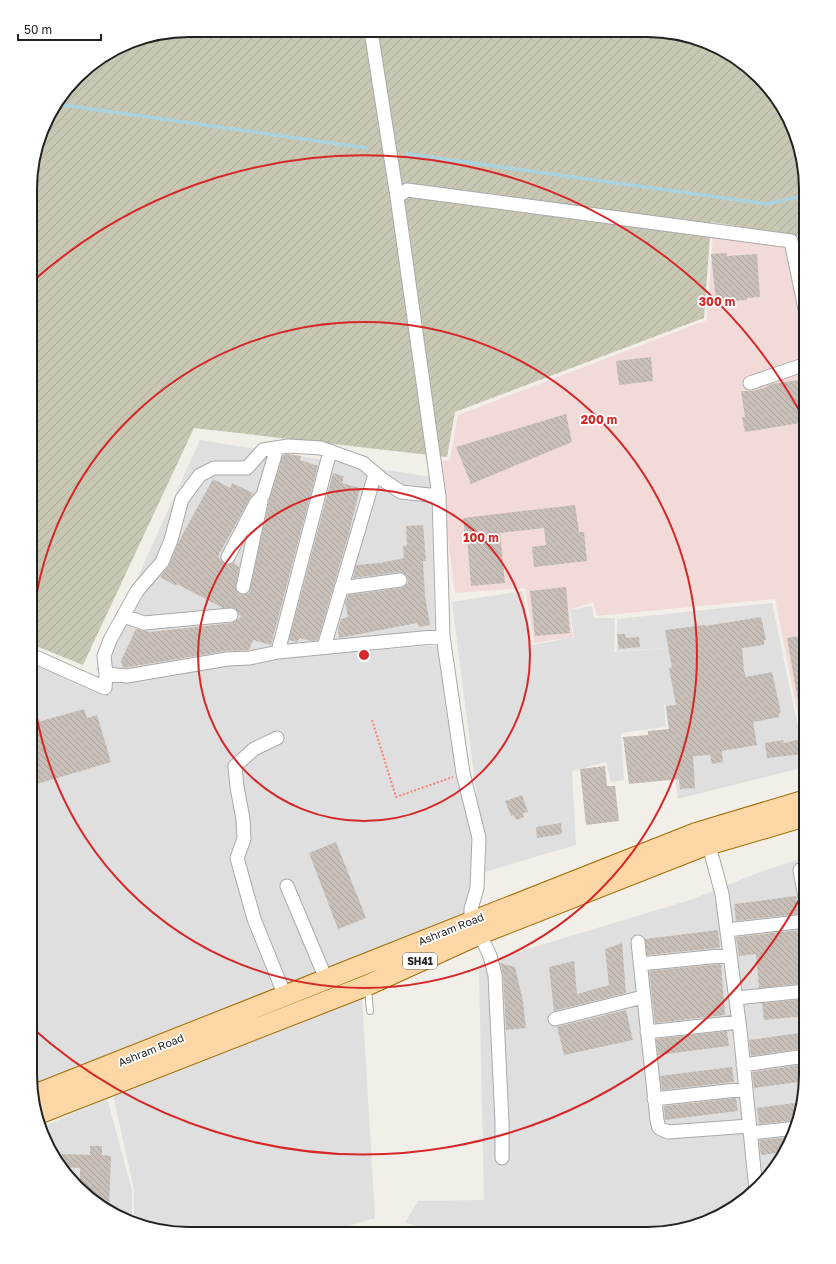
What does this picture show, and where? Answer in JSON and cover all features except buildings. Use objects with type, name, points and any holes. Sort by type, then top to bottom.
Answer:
[{"type":"main road","name":"Ashram Road","points":[[38,1094],[326,979],[476,928],[799,803]]},
{"type":"main road","name":"Ashram Road","points":[[707,838],[799,818]]},
{"type":"main road","name":"Ashram Road","points":[[42,1113],[368,985],[476,928]]},
{"type":"street","points":[[372,37],[397,197],[439,496],[442,636],[463,774],[479,838],[476,888],[471,909],[476,928],[490,956],[495,975],[502,1122],[502,1158]]},
{"type":"street","points":[[397,197],[407,190],[791,241],[799,263]]},
{"type":"street","points":[[750,383],[799,366]]},
{"type":"street","points":[[37,658],[105,688],[106,674],[104,656],[110,640],[137,591],[162,562],[171,540],[182,499],[200,475],[214,468],[247,468],[263,450],[288,446],[315,448],[330,451],[363,463],[375,474],[401,492],[439,496]]},
{"type":"street","points":[[243,588],[263,495],[277,448]]},
{"type":"street","points":[[278,652],[330,451]]},
{"type":"street","points":[[324,647],[375,474]]},
{"type":"street","points":[[228,557],[256,503],[263,495]]},
{"type":"street","points":[[341,588],[400,580]]},
{"type":"street","points":[[124,616],[144,623],[231,616]]},
{"type":"street","points":[[106,674],[127,676],[227,660],[250,658],[278,652],[442,636]]},
{"type":"street","points":[[277,738],[254,749],[235,766],[243,819],[244,839],[237,858],[254,919],[285,996]]},
{"type":"street","points":[[707,838],[722,894],[736,998],[755,1181]]},
{"type":"street","points":[[287,886],[326,979]]},
{"type":"street","points":[[727,930],[799,922]]},
{"type":"street","points":[[638,942],[654,1099],[659,1128],[668,1132],[789,1128]]},
{"type":"street","points":[[640,964],[730,955]]},
{"type":"street","points":[[736,998],[799,992]]},
{"type":"street","points":[[555,1019],[643,997]]},
{"type":"street","points":[[647,1032],[738,1022]]},
{"type":"street","points":[[743,1065],[799,1057]]},
{"type":"street","points":[[654,1099],[746,1089]]},
{"type":"lane","points":[[368,985],[370,1011]]},
{"type":"path","points":[[372,720],[396,797],[463,774]]},
{"type":"shaded area","points":[[179,37],[657,37],[696,45],[723,57],[747,75],[768,97],[779,113],[794,150],[799,179],[799,236],[711,222],[704,318],[455,412],[447,457],[194,428],[83,665],[37,646],[37,179],[45,140],[57,113],[75,89],[97,68],[113,57],[140,45]]},
{"type":"shaded area","points":[[713,233],[787,244],[792,265],[799,265],[799,720],[775,599],[597,616],[593,602],[569,610],[573,637],[534,643],[525,588],[455,593],[438,461],[450,460],[458,415],[707,320]]},
{"type":"shaded area","points":[[200,440],[431,477],[435,644],[95,671]]},
{"type":"shaded area","points":[[523,591],[532,645],[574,637],[570,610],[592,606],[594,618],[615,618],[614,652],[665,648],[617,651],[617,619],[772,603],[799,732],[799,769],[678,799],[664,705],[666,727],[621,733],[624,780],[611,782],[606,762],[572,771],[576,845],[481,873],[482,837],[452,602]]},
{"type":"shaded area","points":[[439,645],[475,839],[467,919],[37,1089],[37,666],[107,697],[111,673]]},
{"type":"shaded area","points":[[799,859],[799,1085],[791,1124],[779,1151],[768,1167],[747,1189],[723,1207],[696,1219],[657,1227],[423,1227],[405,1223],[418,1201],[484,1200],[479,970],[482,963],[693,899],[760,872]]},
{"type":"shaded area","points":[[362,996],[375,1218],[345,1227],[179,1227],[150,1222],[134,1216],[134,1190],[113,1095]]},
{"type":"shaded area","points":[[107,1098],[132,1190],[132,1215],[113,1207],[97,1196],[75,1175],[57,1151],[46,1126]]},
{"type":"waterway","points":[[63,105],[367,148]]},
{"type":"waterway","points":[[407,154],[767,204],[799,197]]}]
